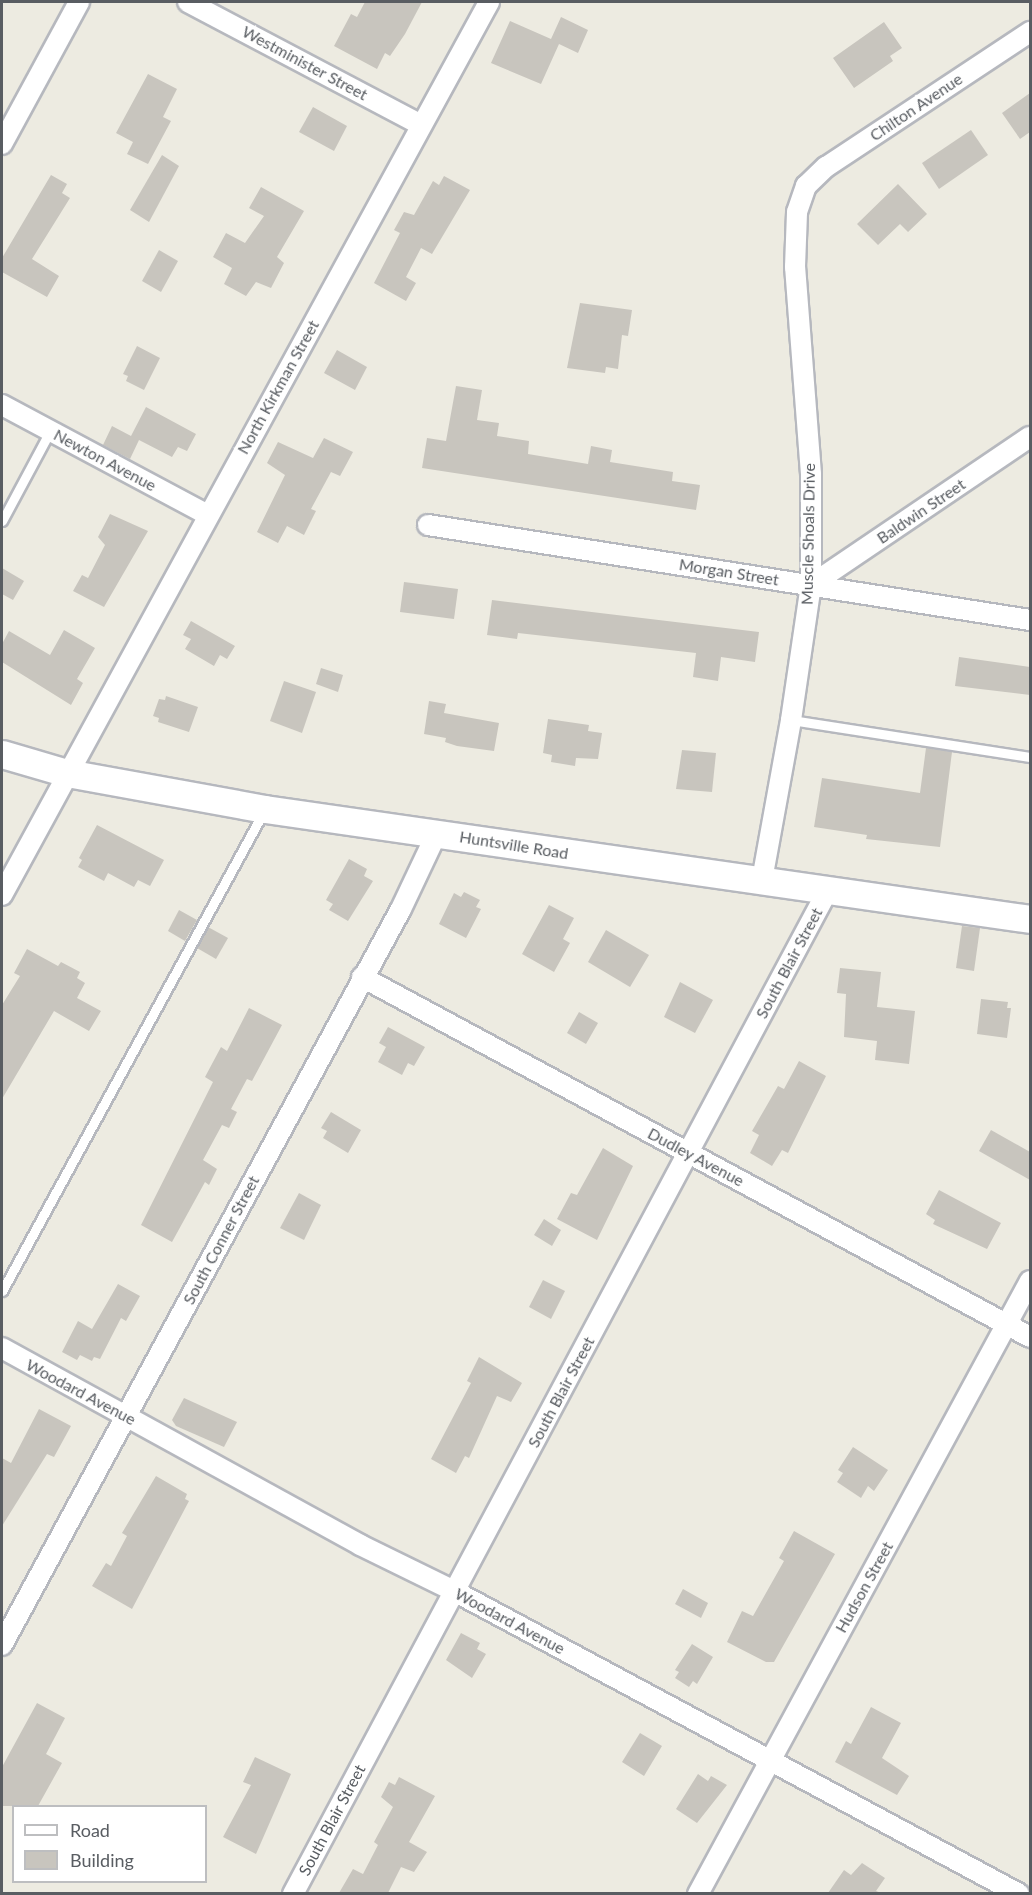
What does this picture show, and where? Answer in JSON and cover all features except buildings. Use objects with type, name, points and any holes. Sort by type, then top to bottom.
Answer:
[{"type":"main road","name":"Huntsville Road","points":[[2,754],[68,772],[265,809],[1030,919]]},
{"type":"street","points":[[2,144],[79,2]]},
{"type":"street","name":"Westminister Street","points":[[188,2],[421,125]]},
{"type":"street","name":"North Kirkman Street","points":[[2,896],[489,2]]},
{"type":"street","name":"Chilton Avenue","points":[[806,186],[835,161],[1030,32]]},
{"type":"street","name":"Muscle Shoals Drive","points":[[762,880],[791,720],[811,585],[811,474],[794,240],[797,212],[806,186]]},
{"type":"street","name":"Newton Avenue","points":[[2,405],[208,515]]},
{"type":"street","name":"Baldwin Street","points":[[811,585],[1030,437]]},
{"type":"street","name":"Morgan Street","points":[[428,525],[1030,620]]},
{"type":"street","name":"South Conner Street","points":[[2,1645],[128,1416],[362,977],[401,909],[437,833]]},
{"type":"street","name":"South Blair Street","points":[[293,1893],[828,890]]},
{"type":"street","name":"Dudley Avenue","points":[[362,977],[1030,1337]]},
{"type":"street","name":"Hudson Street","points":[[698,1893],[1030,1281]]},
{"type":"street","name":"Woodard Avenue","points":[[2,1348],[56,1382],[128,1416],[360,1545],[454,1591],[769,1763],[1018,1893]]},
{"type":"lane","points":[[2,521],[50,431]]},
{"type":"lane","points":[[791,720],[1030,757]]},
{"type":"lane","points":[[2,1291],[265,809]]}]
